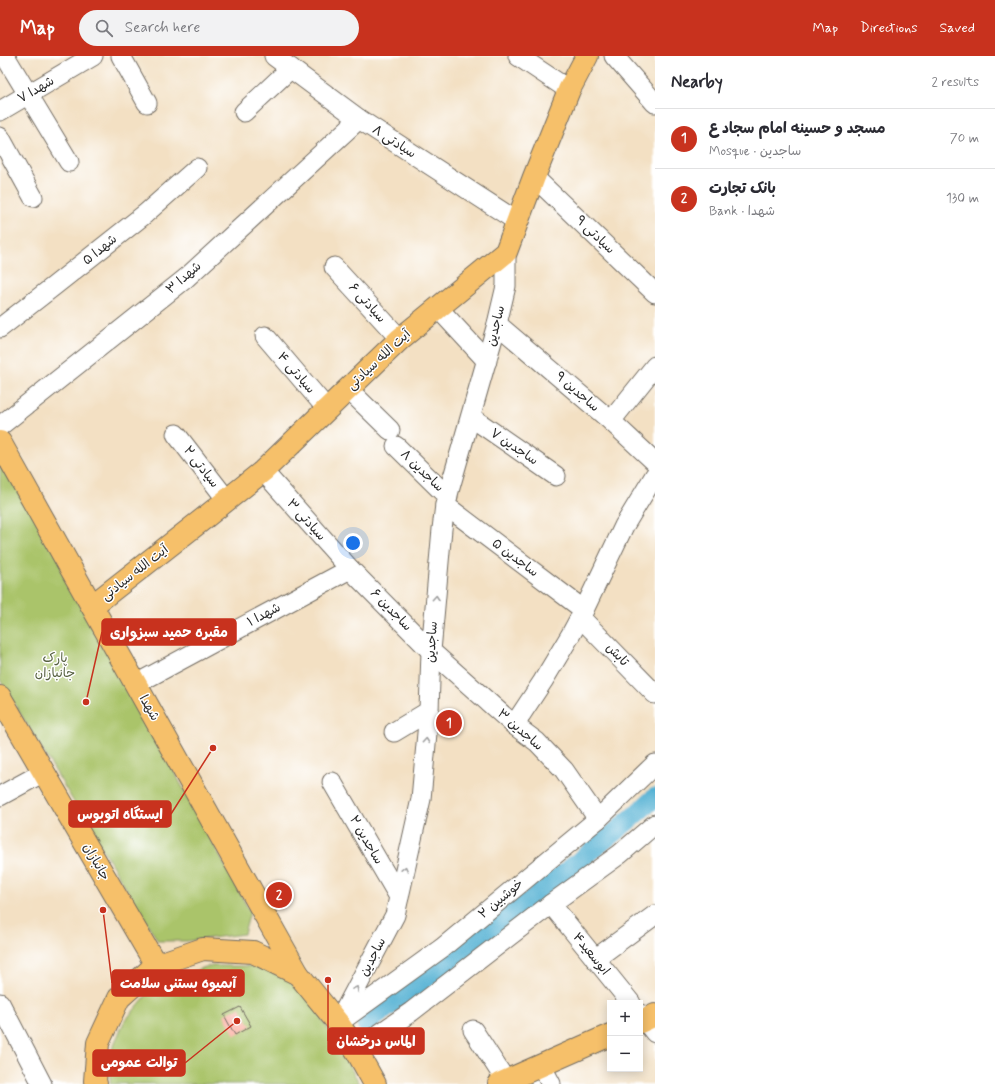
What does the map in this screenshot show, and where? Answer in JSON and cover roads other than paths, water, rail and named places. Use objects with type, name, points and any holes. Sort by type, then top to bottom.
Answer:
[{"type":"main road","name":"آیت الله سیادتی","points":[[92,606],[262,471],[400,339],[506,252],[569,90],[587,56]]},
{"type":"main road","name":"شهدا","points":[[0,442],[298,974]]},
{"type":"main road","name":"جانبازان","points":[[0,697],[156,965]]},
{"type":"main road","points":[[91,1083],[98,1043],[119,998],[156,965],[203,949],[253,952],[298,974],[338,1023],[356,1050],[375,1084]]},
{"type":"main road","points":[[502,1082],[608,1036]]},
{"type":"street","points":[[5,56],[69,162]]},
{"type":"street","name":"شهدا ۷","points":[[0,111],[93,56]]},
{"type":"street","points":[[121,56],[147,103]]},
{"type":"street","name":"سیادتی ۸","points":[[274,56],[359,119],[518,222]]},
{"type":"street","points":[[518,56],[569,90]]},
{"type":"street","points":[[614,56],[655,103]]},
{"type":"street","points":[[244,112],[291,68]]},
{"type":"street","name":"شهدا ۳","points":[[0,426],[185,279],[359,119]]},
{"type":"street","points":[[0,137],[33,197]]},
{"type":"street","name":"شهدا ۵","points":[[0,328],[139,218],[197,168]]},
{"type":"street","name":"سیادتی ۹","points":[[534,177],[655,293]]},
{"type":"street","name":"ساجدین","points":[[338,1023],[395,915],[421,800],[429,710],[431,651],[442,529],[447,501],[487,362],[506,286],[506,252]]},
{"type":"street","name":"سیادتی ۶","points":[[334,266],[400,339]]},
{"type":"street","points":[[438,308],[487,362]]},
{"type":"street","name":"ساجدین ۹","points":[[497,324],[611,421],[655,462]]},
{"type":"street","name":"سیادتی ۴","points":[[265,336],[327,409]]},
{"type":"street","points":[[611,421],[655,366]]},
{"type":"street","name":"ساجدین ۸","points":[[348,389],[393,438],[447,501]]},
{"type":"street","name":"ساجدین ۷","points":[[471,417],[556,476]]},
{"type":"street","name":"سیادتی ۲","points":[[176,434],[227,500]]},
{"type":"street","name":"سیادتی ۳","points":[[262,471],[350,569]]},
{"type":"street","points":[[514,725],[543,682],[570,636],[624,526],[655,475]]},
{"type":"street","name":"ساجدین ۵","points":[[447,501],[582,613]]},
{"type":"street","name":"ساجدین ۶","points":[[350,569],[431,651]]},
{"type":"street","name":"شهدا ۱","points":[[136,684],[350,569]]},
{"type":"street","name":"تابش","points":[[582,613],[655,694]]},
{"type":"street","name":"ساجدین ۳","points":[[431,651],[514,725],[537,742],[564,770],[598,819]]},
{"type":"street","points":[[394,732],[429,710]]},
{"type":"street","name":"خوشبین ۲","points":[[338,1023],[442,948],[598,819],[655,764]]},
{"type":"street","points":[[0,796],[44,772]]},
{"type":"street","name":"ساجدین ۲","points":[[332,782],[399,898]]},
{"type":"street","points":[[356,1050],[411,1012],[551,904],[620,854],[655,824]]},
{"type":"street","name":"ابوسعید۴","points":[[551,904],[629,1000]]},
{"type":"street","points":[[595,959],[655,915]]},
{"type":"street","points":[[0,1003],[42,1084]]},
{"type":"street","points":[[473,1030],[502,1082]]},
{"type":"street","points":[[541,1065],[551,1084]]},
{"type":"waterway","points":[[366,1024],[550,884],[617,831],[655,797]]},
{"type":"place","name":"مقبره حمید سبزواری","points":[[86,702]]},
{"type":"place","name":"مسجد و حسینه امام سجاد ع","points":[[449,723]]},
{"type":"place","name":"ایستگاه اتوبوس","points":[[213,748]]},
{"type":"place","name":"بانک تجارت","points":[[279,895]]},
{"type":"place","name":"آبمیوه بستنی سلامت","points":[[103,910]]},
{"type":"place","name":"الماس درخشان","points":[[328,980]]},
{"type":"place","name":"توالت عمومی","points":[[237,1021]]},
{"type":"park label","name":"پارک جانبازان","points":[[55,666]]}]
